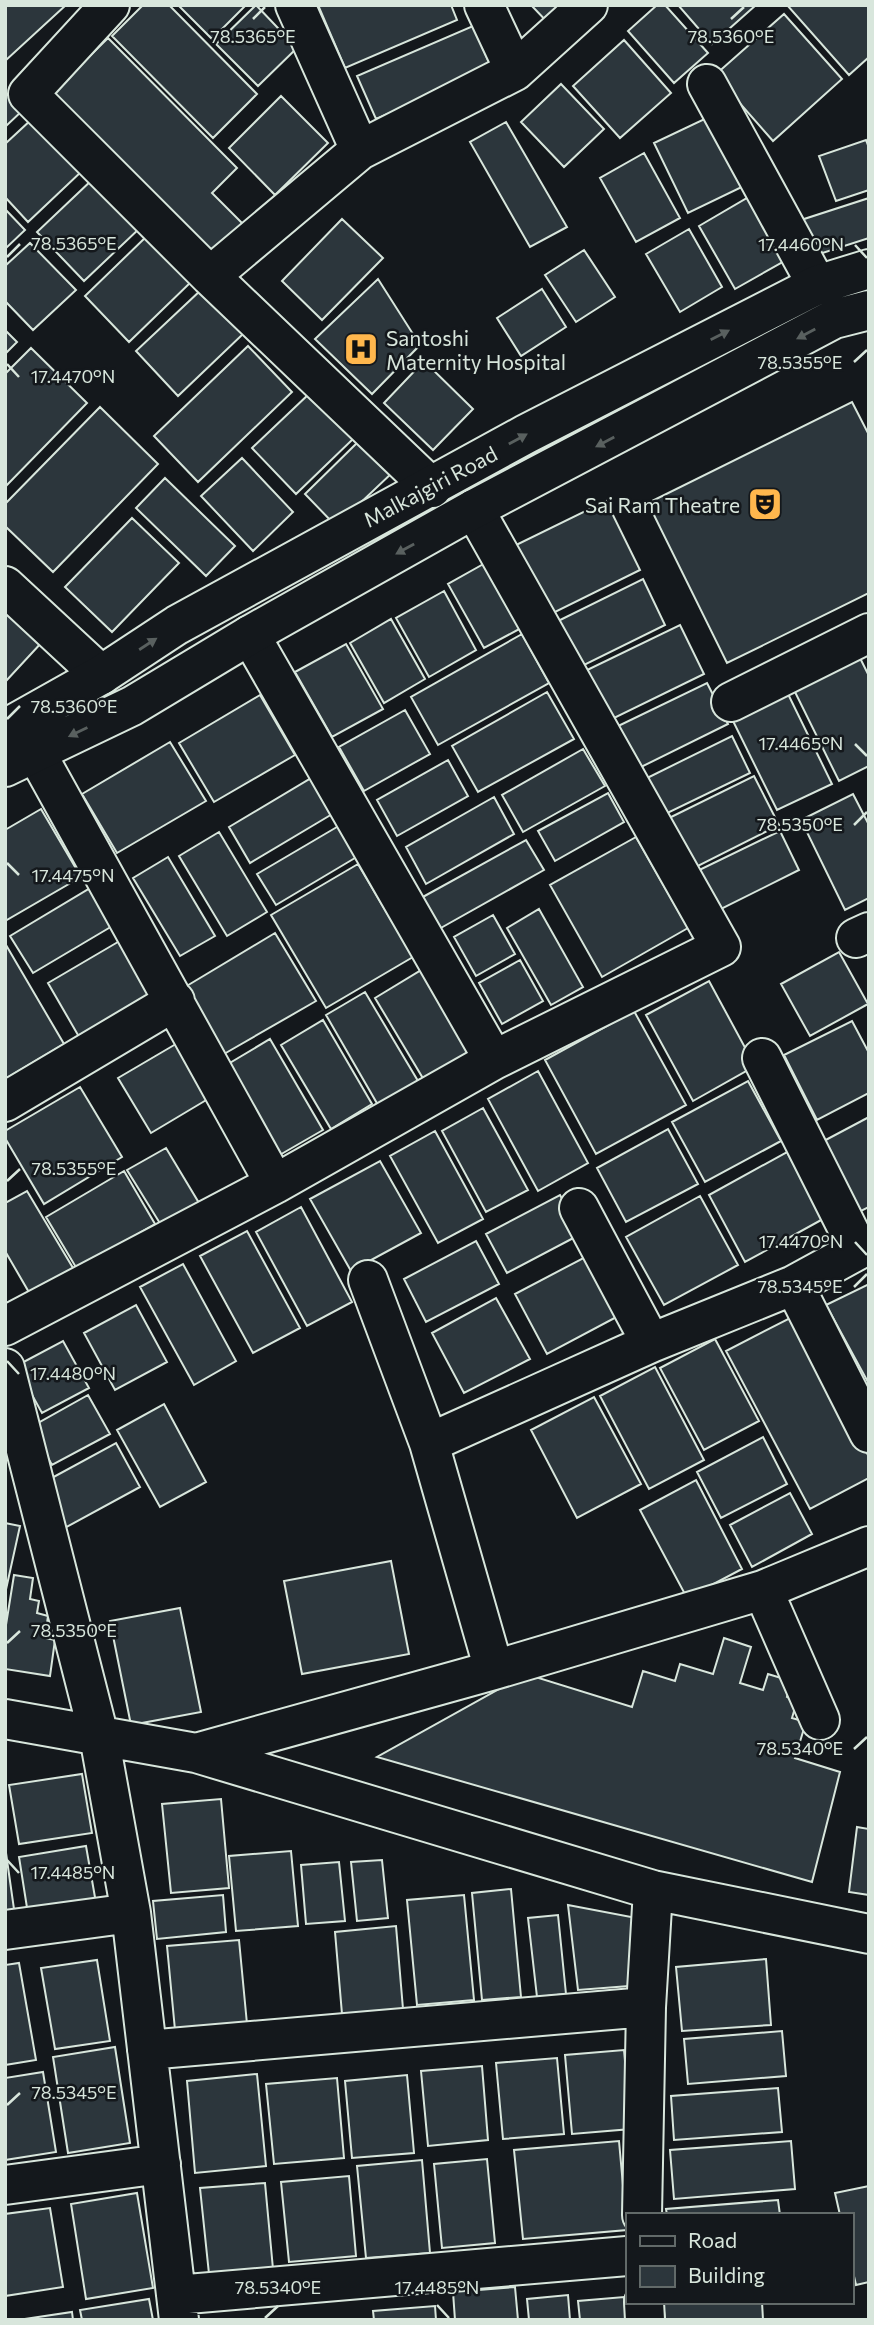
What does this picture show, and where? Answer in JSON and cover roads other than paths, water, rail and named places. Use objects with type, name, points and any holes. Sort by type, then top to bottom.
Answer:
[{"type":"street","points":[[110,5],[17,83],[210,276],[432,488]]},
{"type":"street","points":[[295,5],[360,150]]},
{"type":"street","points":[[484,5],[515,71]]},
{"type":"street","points":[[210,276],[360,150],[515,71],[588,5]]},
{"type":"street","points":[[707,84],[817,285]]},
{"type":"street","name":"Malkajgiri Road","points":[[5,729],[101,675],[177,625],[371,518],[432,488],[526,434],[817,285],[869,269]]},
{"type":"street","name":"Malkajgiri Road","points":[[20,760],[131,706],[250,635],[474,509],[835,319],[869,310]]},
{"type":"street","points":[[5,1326],[275,1184],[494,1060],[721,947],[474,509]]},
{"type":"street","points":[[5,586],[101,675]]},
{"type":"street","points":[[731,702],[869,634]]},
{"type":"street","points":[[250,635],[494,1060]]},
{"type":"street","points":[[20,760],[176,1001],[275,1184]]},
{"type":"street","points":[[5,1101],[176,1001]]},
{"type":"street","points":[[429,1443],[651,1343],[794,1285],[863,1246],[762,1058]]},
{"type":"street","points":[[579,1208],[651,1343]]},
{"type":"street","points":[[368,1279],[429,1443],[494,1670]]},
{"type":"street","points":[[794,1285],[869,1433]]},
{"type":"street","points":[[5,1368],[99,1735],[131,1913],[178,2307],[626,2256]]},
{"type":"street","points":[[196,1754],[494,1670],[763,1590],[869,1546]]},
{"type":"street","points":[[763,1590],[820,1720]]},
{"type":"street","points":[[5,1719],[196,1754],[653,1890],[869,1934]]},
{"type":"street","points":[[642,2213],[646,2007],[653,1890]]},
{"type":"street","points":[[5,1930],[131,1913]]},
{"type":"street","points":[[147,2050],[646,2007]]},
{"type":"street","points":[[5,2185],[161,2164]]},
{"type":"place","name":"Santoshi Maternity Hospital","points":[[361,349]]},
{"type":"place","name":"Sai Ram Theatre","points":[[765,504]]}]
